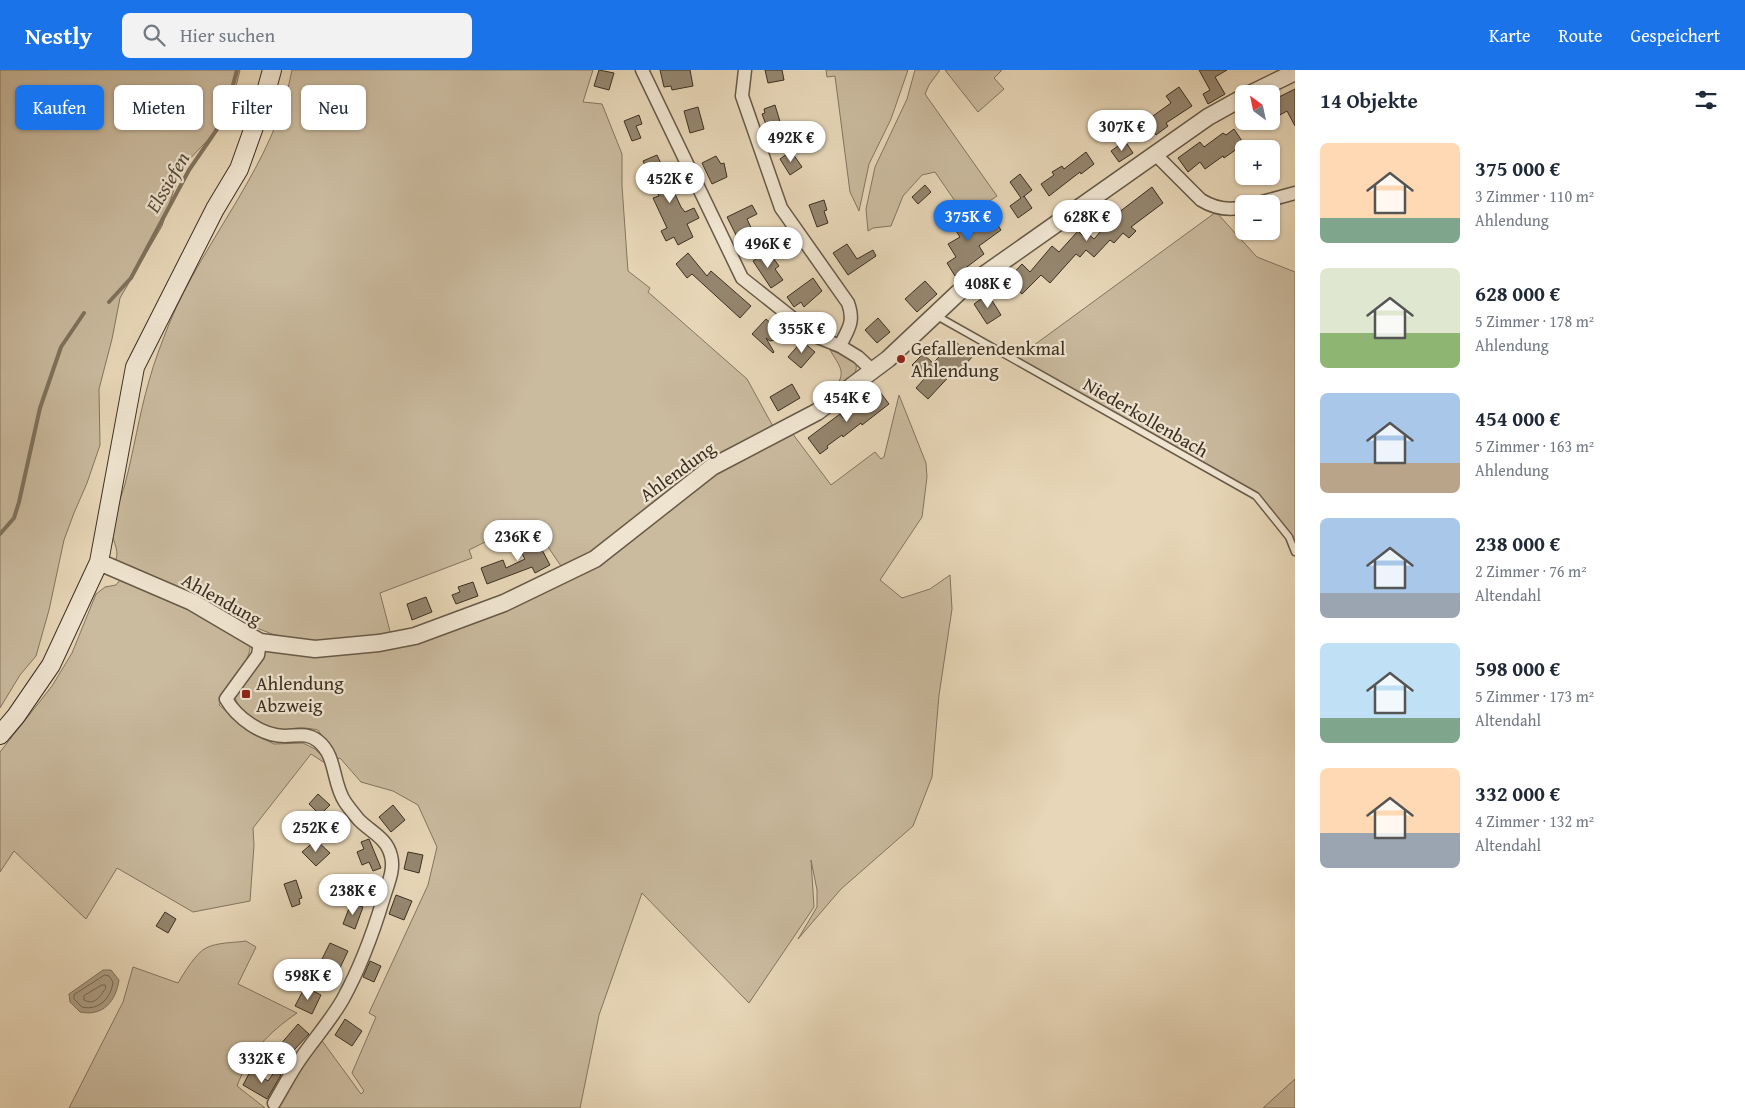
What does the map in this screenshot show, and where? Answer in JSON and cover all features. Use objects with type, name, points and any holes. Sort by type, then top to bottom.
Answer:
[{"type":"main road","points":[[0,735],[16,716],[51,665],[99,562],[135,367],[215,209],[239,168],[262,107],[272,70]]},
{"type":"street","points":[[642,70],[742,278],[815,336],[840,346],[858,357],[873,371]]},
{"type":"street","points":[[746,70],[742,96],[781,208],[850,308],[851,323],[840,346]]},
{"type":"street","points":[[1268,85],[1295,72]]},
{"type":"street","name":"Ahlendung","points":[[99,562],[192,602],[260,642],[315,649],[379,643],[415,636],[504,603],[595,559],[712,466],[817,412],[873,371],[958,293],[1208,117],[1235,102]]},
{"type":"street","points":[[1155,154],[1208,205],[1227,209],[1235,208]]},
{"type":"street","points":[[1280,196],[1295,192]]},
{"type":"street","points":[[260,642],[258,655],[226,699],[231,708],[242,718],[269,733],[284,736],[304,734],[317,740],[325,748],[332,761],[344,800],[360,820],[387,843],[392,864],[380,909],[343,998],[331,1018],[300,1059],[274,1103]]},
{"type":"lane","name":"Niederkollenbach","points":[[936,315],[1256,496],[1289,537],[1295,552]]},
{"type":"shaded area","points":[[0,70],[240,70],[236,85],[213,85],[213,130],[217,130],[181,168],[162,226],[120,298],[99,389],[100,445],[64,540],[49,610],[36,656],[20,675],[0,708]]},
{"type":"shaded area","points":[[292,70],[593,70],[583,102],[602,104],[622,154],[622,186],[628,271],[650,288],[648,292],[747,379],[775,430],[591,554],[561,566],[531,522],[469,550],[472,558],[380,593],[391,635],[341,642],[297,640],[272,634],[119,563],[116,559],[117,551],[112,535],[113,521],[125,484],[142,407],[156,359],[169,324],[184,292],[238,200],[274,130],[291,130],[291,85],[288,85]]},
{"type":"shaded area","points":[[826,70],[908,70],[891,119],[869,164],[859,211],[850,192],[835,76],[827,77]]},
{"type":"shaded area","points":[[915,70],[940,70],[925,94],[997,196],[966,217],[935,172],[922,175],[903,196],[891,226],[873,228],[868,231],[866,209],[875,167],[907,99]]},
{"type":"shaded area","points":[[945,70],[1002,70],[994,78],[1004,89],[978,112]]},
{"type":"shaded area","points":[[1216,212],[1235,233],[1235,240],[1242,240],[1257,257],[1295,272],[1295,545],[1257,497],[1015,359]]},
{"type":"shaded area","points":[[830,350],[844,355],[856,364],[854,374],[832,396],[841,377],[841,372]]},
{"type":"shaded area","points":[[899,395],[926,463],[927,477],[922,517],[880,580],[902,598],[930,589],[950,575],[952,609],[939,695],[932,777],[913,826],[841,889],[798,939],[817,907],[817,890],[811,860],[814,907],[749,1003],[642,893],[599,1015],[580,1108],[275,1108],[320,1038],[361,1094],[364,1091],[352,1073],[376,1017],[369,1013],[428,885],[437,847],[418,805],[393,791],[361,782],[340,758],[337,759],[318,730],[301,728],[280,732],[272,731],[258,725],[246,715],[235,697],[264,652],[270,648],[347,652],[393,649],[514,606],[718,470],[792,433],[831,485],[875,452],[881,459],[884,457]]},
{"type":"shaded area","points":[[120,580],[197,611],[250,644],[250,651],[243,667],[219,705],[253,734],[274,744],[303,743],[315,749],[330,764],[331,767],[311,754],[253,828],[254,845],[250,901],[193,912],[117,868],[86,919],[14,851],[0,872],[0,752],[52,686],[72,653],[96,594],[105,587],[116,585]]},
{"type":"shaded area","points":[[246,941],[256,947],[238,984],[297,1013],[268,1036],[254,1053],[237,1086],[265,1108],[69,1108],[123,1002],[133,967],[178,983],[194,959],[206,948]]},
{"type":"shaded area","points":[[1295,1079],[1295,1108],[1263,1108]]},
{"type":"water","points":[[103,970],[111,970],[119,980],[115,995],[102,1010],[88,1013],[80,1012],[70,1002],[69,994]]},
{"type":"building","points":[[599,70],[614,73],[609,90],[594,86]]},
{"type":"building","points":[[660,70],[690,70],[693,86],[672,90],[671,86],[664,87]]},
{"type":"building","points":[[765,70],[782,70],[784,80],[768,83]]},
{"type":"building","points":[[1199,70],[1227,70],[1215,77],[1225,94],[1208,104],[1203,94],[1210,90]]},
{"type":"building","points":[[1179,87],[1192,106],[1166,123],[1168,126],[1156,135],[1146,121],[1171,103],[1166,96]]},
{"type":"building","points":[[1295,89],[1295,126],[1287,111],[1280,115],[1280,96]]},
{"type":"building","points":[[775,105],[781,125],[768,130],[762,114],[765,113],[764,109]]},
{"type":"building","points":[[698,107],[704,129],[690,133],[684,111]]},
{"type":"building","points":[[639,115],[642,124],[636,126],[641,138],[632,141],[624,121]]},
{"type":"building","points":[[1234,129],[1241,140],[1235,140],[1235,150],[1224,158],[1223,156],[1205,169],[1200,162],[1188,172],[1178,158],[1200,142],[1204,147],[1223,133],[1226,135]]},
{"type":"building","points":[[1125,141],[1133,153],[1119,162],[1111,151]]},
{"type":"building","points":[[791,151],[802,167],[790,175],[780,159]]},
{"type":"building","points":[[1086,152],[1094,164],[1081,174],[1080,172],[1049,196],[1041,184],[1054,175],[1052,172],[1062,166],[1064,169]]},
{"type":"building","points":[[657,155],[681,207],[685,212],[694,208],[699,218],[687,224],[693,237],[678,245],[674,237],[666,241],[661,231],[667,228],[653,198],[659,196],[643,161]]},
{"type":"building","points":[[716,156],[721,164],[724,163],[727,177],[712,184],[702,163]]},
{"type":"building","points":[[1020,174],[1032,190],[1024,196],[1032,208],[1018,218],[1010,206],[1021,198],[1010,182]]},
{"type":"building","points":[[925,185],[931,192],[918,204],[912,197]]},
{"type":"building","points":[[1152,187],[1163,203],[1131,227],[1136,231],[1129,238],[1123,233],[1114,243],[1110,240],[1094,257],[1086,250],[1080,257],[1076,254],[1050,283],[1041,275],[1022,294],[1007,280],[1022,264],[1030,272],[1052,246],[1059,252],[1078,231],[1083,236],[1086,232],[1094,239],[1114,216]]},
{"type":"building","points":[[824,200],[827,210],[824,211],[828,223],[817,227],[809,205]]},
{"type":"building","points":[[752,205],[757,214],[747,219],[755,236],[740,243],[727,217]]},
{"type":"building","points":[[953,208],[971,234],[993,218],[1001,230],[979,246],[984,254],[955,276],[947,263],[956,257],[948,244],[960,237],[945,214]]},
{"type":"building","points":[[847,244],[857,259],[873,250],[876,256],[848,275],[833,253]]},
{"type":"building","points":[[768,251],[779,266],[775,269],[783,280],[771,288],[753,261]]},
{"type":"building","points":[[688,253],[707,276],[711,271],[751,306],[740,318],[692,274],[687,278],[676,264]]},
{"type":"building","points":[[813,278],[822,291],[804,307],[801,302],[794,307],[787,297]]},
{"type":"building","points":[[925,281],[937,294],[917,312],[905,299]]},
{"type":"building","points":[[988,294],[1001,315],[987,324],[974,304]]},
{"type":"building","points":[[878,318],[890,332],[877,343],[865,330]]},
{"type":"building","points":[[766,319],[779,330],[775,340],[770,341],[766,338],[773,353],[752,334]]},
{"type":"building","points":[[802,341],[815,352],[801,368],[788,357]]},
{"type":"building","points":[[955,341],[972,357],[958,373],[955,370],[928,399],[916,388],[925,378],[912,365],[923,354],[933,363]]},
{"type":"building","points":[[792,384],[800,398],[778,411],[770,397]]},
{"type":"building","points":[[880,392],[889,404],[862,425],[861,423],[843,437],[842,435],[820,454],[808,438],[840,414],[843,418]]},
{"type":"building","points":[[523,532],[534,549],[540,546],[550,565],[535,573],[532,567],[487,584],[481,568],[503,560],[506,568],[525,559],[513,539]]},
{"type":"building","points":[[473,582],[478,596],[456,604],[452,595],[460,592],[458,587]]},
{"type":"building","points":[[426,597],[432,612],[412,620],[407,604]]},
{"type":"building","points":[[318,794],[330,805],[320,815],[309,804]]},
{"type":"building","points":[[393,805],[405,820],[391,832],[379,817]]},
{"type":"building","points":[[369,839],[381,868],[373,871],[369,862],[362,865],[357,852],[364,849],[361,842]]},
{"type":"building","points":[[316,840],[330,853],[316,866],[302,852]]},
{"type":"building","points":[[408,852],[423,855],[419,873],[404,869]]},
{"type":"building","points":[[296,880],[302,898],[299,899],[300,904],[292,907],[284,884]]},
{"type":"building","points":[[396,895],[412,901],[404,920],[389,914]]},
{"type":"building","points":[[351,903],[363,907],[355,929],[343,924]]},
{"type":"building","points":[[165,912],[176,919],[168,933],[156,926]]},
{"type":"building","points":[[330,943],[348,951],[339,970],[321,961]]},
{"type":"building","points":[[370,961],[381,966],[374,982],[363,977]]},
{"type":"building","points":[[305,987],[321,995],[312,1014],[295,1006]]},
{"type":"building","points":[[345,1019],[362,1031],[352,1046],[335,1035]]},
{"type":"building","points":[[298,1024],[309,1034],[282,1063],[272,1054]]},
{"type":"building","points":[[251,1070],[268,1081],[275,1071],[281,1075],[267,1099],[243,1085]]},
{"type":"waterway","name":"Elssiefen","points":[[109,302],[131,278],[189,170],[224,119],[237,70]]},
{"type":"waterway","name":"Elssiefen","points":[[0,534],[14,518],[40,408],[61,347],[84,313]]},
{"type":"place","name":"Gefallenendenkmal Ahlendung","points":[[901,359]]},
{"type":"place","name":"Ahlendung Abzweig","points":[[246,694]]}]
